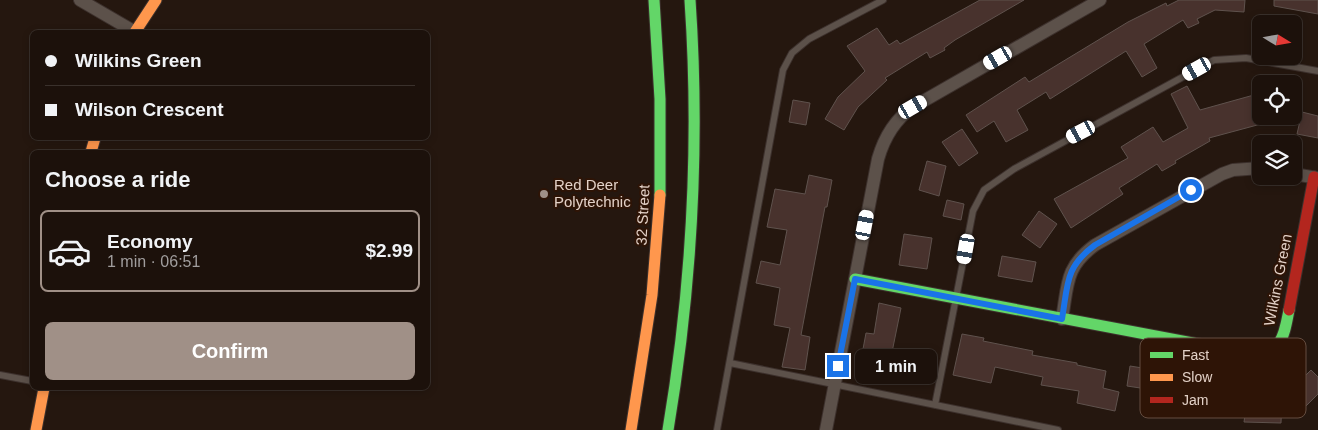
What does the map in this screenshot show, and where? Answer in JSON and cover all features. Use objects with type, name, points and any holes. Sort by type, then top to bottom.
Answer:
[{"type":"main road","points":[[136,30],[156,0]]},
{"type":"main road","name":"32 Street","points":[[631,430],[653,295],[658,229],[661,159],[660,77],[654,0]]},
{"type":"main road","points":[[668,430],[683,335],[692,216],[695,132],[690,0]]},
{"type":"main road","name":"Wilkins Green","points":[[1283,338],[1316,178]]},
{"type":"main road","name":"Wilkins Green","points":[[855,279],[1165,338]]},
{"type":"main road","points":[[36,430],[44,390]]},
{"type":"street","points":[[78,0],[131,30]]},
{"type":"street","points":[[826,430],[879,154],[887,136],[902,115],[1100,0]]},
{"type":"street","points":[[1062,319],[1071,270],[1089,249],[1222,174],[1234,170],[1252,169]]},
{"type":"street","name":"Wilkins Green","points":[[1302,175],[1316,178]]},
{"type":"lane","points":[[717,430],[783,70],[792,53],[809,39],[882,0]]},
{"type":"lane","points":[[935,405],[958,299],[973,211],[984,190],[1014,168],[1214,60],[1246,58],[1318,71]]},
{"type":"lane","points":[[730,363],[1058,430]]},
{"type":"lane","points":[[0,375],[30,381]]},
{"type":"building","points":[[980,0],[1024,0],[955,40],[944,48],[945,50],[930,58],[927,52],[885,78],[887,80],[858,107],[844,130],[825,119],[838,97],[865,71],[847,46],[877,28],[889,45],[897,40],[900,44]]},
{"type":"building","points":[[1179,0],[1245,0],[1244,12],[1215,10],[1197,19],[1199,23],[1188,28],[1183,20],[1144,44],[1157,68],[1142,77],[1126,51],[1050,99],[1046,92],[1017,110],[1028,130],[1006,142],[994,121],[977,132],[966,115],[1025,77],[1029,82],[1128,22],[1166,3],[1167,6]]},
{"type":"building","points":[[1274,0],[1318,0],[1318,14],[1274,6]]},
{"type":"building","points":[[1187,86],[1200,110],[1252,96],[1252,125],[1257,125],[1209,138],[1210,141],[1175,161],[1176,163],[1162,171],[1157,164],[1119,188],[1123,194],[1071,228],[1054,199],[1128,158],[1121,147],[1153,127],[1163,142],[1188,128],[1171,94]]},
{"type":"building","points":[[793,100],[810,103],[806,125],[789,122]]},
{"type":"building","points":[[1302,112],[1318,116],[1318,138],[1297,134],[1299,125],[1302,125]]},
{"type":"building","points":[[962,129],[978,153],[959,166],[942,142]]},
{"type":"building","points":[[927,161],[946,166],[939,196],[919,190]]},
{"type":"building","points":[[809,175],[832,180],[827,207],[825,207],[801,335],[810,337],[805,370],[782,367],[790,328],[774,325],[780,288],[756,283],[761,261],[780,265],[787,230],[767,227],[775,189],[805,194]]},
{"type":"building","points":[[947,200],[964,204],[961,220],[943,216]]},
{"type":"building","points":[[1039,211],[1057,224],[1040,248],[1022,235]]},
{"type":"building","points":[[904,234],[932,238],[927,269],[899,265]]},
{"type":"building","points":[[1002,256],[1036,262],[1032,282],[998,276]]},
{"type":"building","points":[[879,303],[901,308],[890,362],[906,365],[903,384],[885,380],[887,371],[860,365],[866,333],[874,334]]},
{"type":"building","points":[[962,334],[984,338],[983,341],[1033,351],[1032,355],[1077,363],[1077,365],[1106,371],[1103,388],[1119,392],[1115,411],[1077,403],[1079,391],[1041,385],[1043,377],[995,367],[991,383],[953,375]]},
{"type":"building","points":[[1130,366],[1140,368],[1140,388],[1127,386]]},
{"type":"building","points":[[1311,370],[1318,377],[1318,394],[1306,406],[1306,375]]},
{"type":"building","points":[[1245,418],[1281,418],[1281,423],[1244,422]]},
{"type":"traffic: fast","points":[[654,0],[660,99],[660,195]]},
{"type":"traffic: fast","points":[[668,430],[683,323],[692,216],[694,108],[690,0]]},
{"type":"traffic: fast","points":[[855,279],[1167,338]]},
{"type":"traffic: fast","points":[[1282,338],[1289,310]]},
{"type":"traffic: slow","points":[[136,30],[156,0]]},
{"type":"traffic: slow","points":[[92,150],[94,140]]},
{"type":"traffic: slow","points":[[631,430],[652,295],[660,195]]},
{"type":"traffic: slow","points":[[36,430],[44,390]]},
{"type":"traffic: jam","points":[[1289,310],[1314,177]]},
{"type":"place","name":"Red Deer Polytechnic","points":[[544,194]]},
{"type":"route","points":[[838,366],[855,279],[1062,319],[1071,270],[1083,254],[1095,245],[1191,190]]}]
